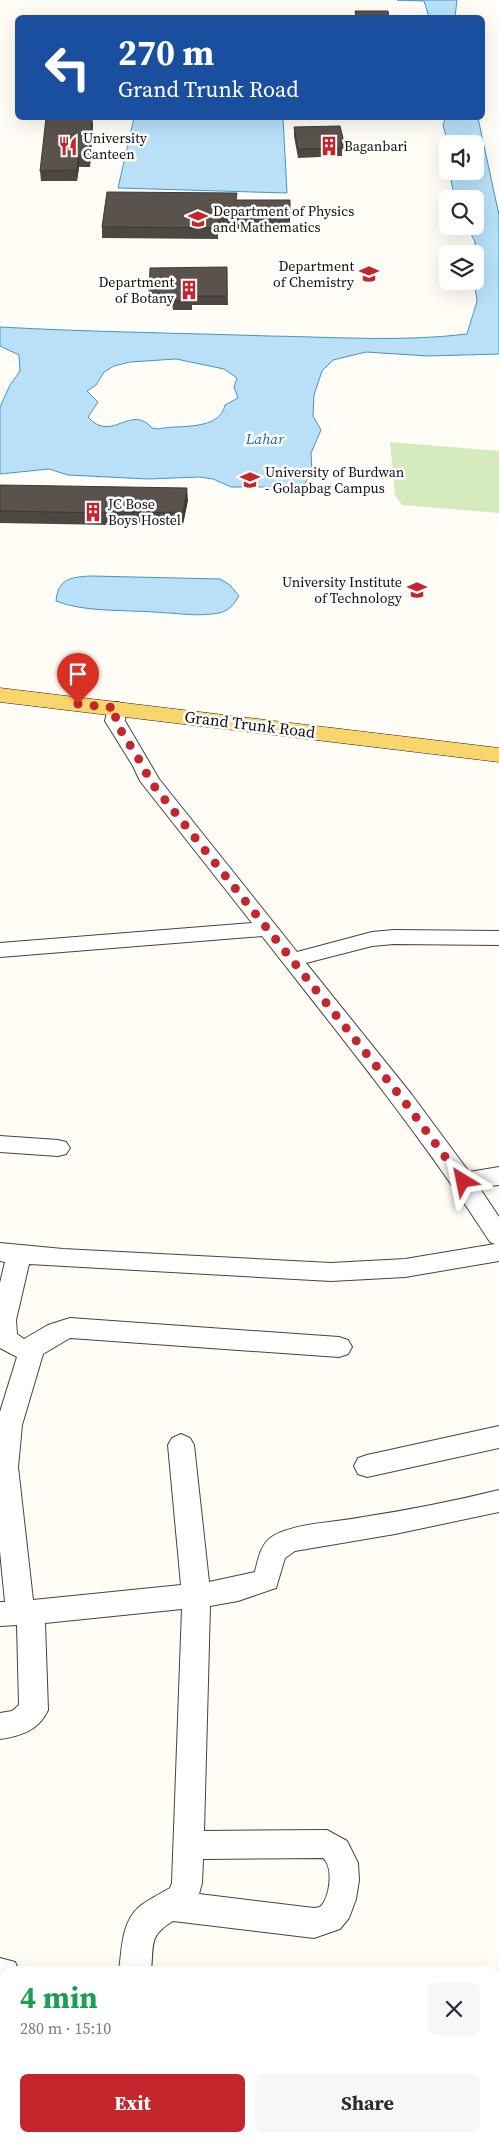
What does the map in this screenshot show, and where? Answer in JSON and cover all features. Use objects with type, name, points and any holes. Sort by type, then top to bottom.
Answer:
[{"type":"main road","name":"Grand Trunk Road","points":[[0,695],[116,715],[499,765]]},
{"type":"main road","name":"Grand Trunk Road","points":[[0,708],[116,715],[499,755]]},
{"type":"street","points":[[116,715],[150,781],[404,1101],[463,1181],[499,1236]]},
{"type":"street","points":[[0,950],[269,929]]},
{"type":"street","points":[[292,960],[372,939],[394,937],[499,938]]},
{"type":"street","points":[[0,1144],[58,1148]]},
{"type":"street","points":[[463,1181],[499,1176]]},
{"type":"street","points":[[339,1347],[70,1328],[57,1332],[32,1348],[18,1348],[7,1342],[2,1334],[9,1253],[63,1258],[331,1272],[405,1268],[499,1252]]},
{"type":"street","points":[[0,1726],[27,1719],[34,1710],[17,1613],[5,1467],[9,1424],[32,1348]]},
{"type":"street","points":[[367,1466],[499,1437]]},
{"type":"street","points":[[136,1966],[139,1933],[149,1918],[173,1906],[182,1898],[187,1883],[196,1595],[181,1444]]},
{"type":"street","points":[[17,1613],[196,1595],[256,1584],[266,1580],[273,1552],[279,1545],[291,1540],[431,1518],[499,1501]]},
{"type":"street","points":[[173,1906],[314,1923],[329,1919],[339,1908],[344,1889],[342,1858],[336,1850],[327,1844],[188,1845]]},
{"type":"green space","points":[[390,442],[499,451],[499,513],[402,505],[395,495]]},
{"type":"water","points":[[397,0],[457,0],[455,15],[428,15],[424,1]]},
{"type":"water","points":[[134,120],[283,120],[287,193],[118,188]]},
{"type":"water","name":"Lahar","points":[[444,120],[478,120],[482,135],[446,135],[443,125]]},
{"type":"water","name":"Lahar","points":[[484,146],[499,215],[499,354],[428,356],[366,352],[333,360],[322,371],[314,395],[313,416],[321,430],[311,453],[312,471],[302,489],[290,487],[231,487],[213,479],[199,477],[148,479],[68,475],[49,469],[0,474],[0,407],[10,385],[20,371],[19,355],[0,346],[0,327],[368,338],[418,338],[467,334],[477,301],[475,290],[484,290],[484,245],[475,245],[472,235],[484,235],[484,190],[453,190],[451,180],[484,180]],"holes":[[[176,359],[224,369],[237,378],[234,387],[238,398],[225,405],[221,414],[207,423],[158,429],[152,428],[144,421],[136,420],[105,427],[88,417],[98,402],[87,391],[96,385],[104,372],[114,366],[130,362]]]},
{"type":"water","points":[[91,576],[220,579],[230,585],[239,596],[226,611],[203,615],[91,609],[66,605],[56,601],[57,593],[67,580]]},
{"type":"building","points":[[355,11],[388,11],[389,15],[356,15]]},
{"type":"building","name":"University Canteen","points":[[46,120],[92,120],[89,156],[78,156],[77,170],[40,171]]},
{"type":"building","points":[[340,126],[344,142],[341,142],[342,148],[298,149],[294,127]]},
{"type":"building","name":"Department of Physics and Mathematics","points":[[107,192],[237,193],[236,200],[290,200],[290,217],[218,218],[218,228],[102,227]]},
{"type":"building","name":"Department of Botany","points":[[227,267],[227,296],[192,296],[192,301],[172,301],[173,294],[149,294],[150,268]]},
{"type":"building","points":[[0,485],[187,488],[183,512],[109,513],[0,511]]},
{"type":"place","name":"University Canteen","points":[[68,146]]},
{"type":"place","name":"Baganbari","points":[[329,146]]},
{"type":"place","name":"Department of Physics and Mathematics","points":[[198,219]]},
{"type":"place","name":"Department of Chemistry","points":[[369,274]]},
{"type":"place","name":"Department of Botany","points":[[189,290]]},
{"type":"place","name":"University of Burdwan - Golapbag Campus","points":[[250,480]]},
{"type":"place","name":"JC Bose Boys Hostel","points":[[93,512]]},
{"type":"place","name":"University Institute of Technology","points":[[417,590]]},
{"type":"route","points":[[78,704],[117,708],[115,721],[143,766],[150,781],[404,1101],[463,1181]]}]
